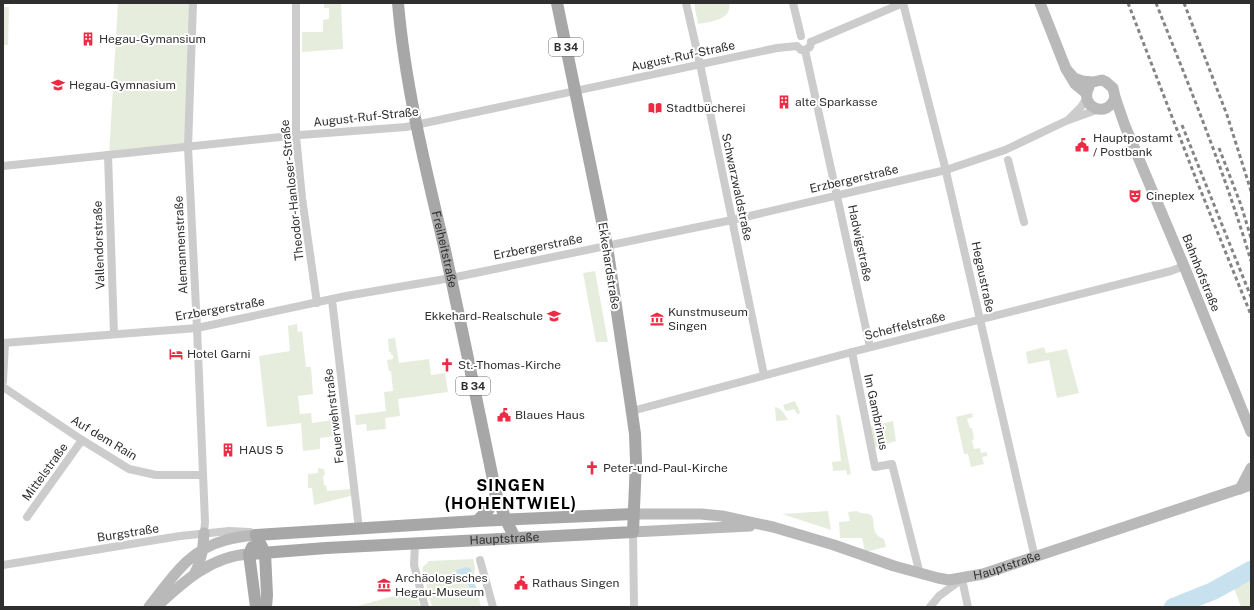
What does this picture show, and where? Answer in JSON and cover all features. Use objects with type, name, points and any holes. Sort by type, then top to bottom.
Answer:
[{"type":"main road","name":"Freiheitstraße","points":[[398,3],[400,27],[416,125],[451,278],[496,494],[515,538]]},
{"type":"main road","name":"Ekkehardstraße","points":[[557,3],[607,246],[632,411],[636,461],[633,532]]},
{"type":"main road","name":"Bahnhofstraße","points":[[1040,3],[1066,69],[1075,84],[1086,96],[1091,106],[1101,109],[1117,118],[1125,126]]},
{"type":"main road","name":"Bahnhofstraße","points":[[1066,69],[1074,78],[1085,82],[1102,80],[1110,84],[1113,88],[1125,126],[1239,400],[1251,435]]},
{"type":"main road","points":[[1086,96],[1090,85],[1093,82]]},
{"type":"main road","points":[[1101,109],[1111,104],[1115,97]]},
{"type":"main road","points":[[1240,489],[1251,468]]},
{"type":"main road","name":"Hauptstraße","points":[[256,535],[477,520],[633,514],[701,514],[722,516],[773,527],[834,545],[920,574],[949,580],[962,579],[983,574],[1035,558],[1251,485]]},
{"type":"main road","points":[[477,520],[488,509],[496,494]]},
{"type":"main road","name":"Hauptstraße","points":[[249,554],[760,525]]},
{"type":"main road","points":[[195,573],[201,561],[204,533]]},
{"type":"main road","points":[[149,607],[182,565],[203,549],[226,540],[256,535]]},
{"type":"main road","points":[[256,535],[265,553],[267,595],[266,607]]},
{"type":"main road","points":[[256,535],[249,554],[256,607]]},
{"type":"main road","points":[[156,607],[195,573],[219,561],[239,555],[249,554]]},
{"type":"street","name":"Alemannenstraße","points":[[193,3],[188,147],[198,328],[204,533]]},
{"type":"street","name":"Theodor-Hanloser-Straße","points":[[296,3],[296,136],[302,198],[317,303]]},
{"type":"street","name":"Schwarzwaldstraße","points":[[686,3],[764,375]]},
{"type":"street","points":[[793,3],[802,36]]},
{"type":"street","points":[[802,36],[797,41],[797,46],[801,50],[805,50],[810,47],[811,42],[903,3]]},
{"type":"street","name":"Hegaustraße","points":[[903,3],[946,170],[1035,558]]},
{"type":"street","points":[[802,36],[807,37],[811,42]]},
{"type":"street","name":"August-Ruf-Straße","points":[[3,166],[296,136],[406,127],[777,48],[797,46]]},
{"type":"street","name":"Hadwigstraße","points":[[805,50],[870,347]]},
{"type":"street","name":"Erzbergerstraße","points":[[1066,121],[1081,107],[1086,96]]},
{"type":"street","name":"Erzbergerstraße","points":[[4,343],[198,328],[732,220],[946,170],[1005,150],[1066,121],[1101,109]]},
{"type":"street","name":"Vallendorstraße","points":[[108,155],[114,334]]},
{"type":"street","points":[[1008,160],[1024,222]]},
{"type":"street","name":"Scheffelstraße","points":[[632,411],[870,347],[1171,271],[1184,266]]},
{"type":"street","name":"Feuerwehrstraße","points":[[332,300],[358,529]]},
{"type":"street","points":[[3,381],[4,343]]},
{"type":"street","name":"Im Gambrinus","points":[[852,352],[876,467],[892,464],[920,574]]},
{"type":"street","name":"Auf dem Rain","points":[[3,387],[82,440],[129,469],[140,472],[173,476],[203,475]]},
{"type":"street","name":"Mittelstraße","points":[[27,517],[82,440]]},
{"type":"street","name":"Burgstraße","points":[[3,565],[204,533],[229,531],[250,532],[256,535]]},
{"type":"street","points":[[633,532],[634,607]]},
{"type":"street","points":[[414,544],[414,566],[426,607]]},
{"type":"street","points":[[480,560],[493,607]]},
{"type":"street","points":[[930,607],[938,596],[962,579],[968,607]]},
{"type":"green space","points":[[118,3],[193,3],[188,147],[109,155]]},
{"type":"green space","points":[[324,3],[341,3],[343,49],[302,52],[302,32],[323,32],[323,20],[329,19],[329,8],[324,8]]},
{"type":"green space","points":[[694,3],[729,3],[729,9],[724,17],[698,24]]},
{"type":"green space","points":[[3,7],[9,7],[8,45],[3,45]]},
{"type":"green space","points":[[595,271],[608,342],[596,342],[583,273]]},
{"type":"green space","points":[[297,324],[298,332],[302,331],[306,367],[311,367],[313,394],[298,396],[300,414],[311,413],[312,423],[333,420],[335,436],[320,438],[320,449],[303,451],[301,423],[267,427],[259,356],[290,351],[288,326]]},
{"type":"green space","points":[[395,338],[399,363],[429,359],[431,375],[445,373],[448,392],[398,399],[400,416],[385,418],[386,429],[367,431],[366,424],[356,425],[355,415],[386,411],[384,392],[393,391],[391,371],[389,371],[387,360],[393,359],[393,355],[389,352],[388,339]]},
{"type":"green space","points":[[1044,347],[1046,353],[1067,349],[1079,393],[1057,398],[1049,360],[1028,364],[1026,352]]},
{"type":"green space","points":[[795,401],[800,412],[798,415],[794,409],[788,411],[785,410],[783,405]]},
{"type":"green space","points":[[775,407],[781,410],[788,420],[776,421]]},
{"type":"green space","points":[[972,413],[973,417],[967,419],[970,428],[972,428],[974,449],[980,448],[981,453],[987,452],[987,456],[982,457],[984,464],[971,467],[968,454],[964,454],[956,417]]},
{"type":"green space","points":[[836,414],[840,416],[851,474],[847,475],[846,470],[833,471],[832,462],[841,461]]},
{"type":"green space","points":[[893,421],[896,441],[872,449],[867,427]]},
{"type":"green space","points":[[318,468],[324,469],[324,485],[326,485],[327,491],[351,489],[351,496],[314,505],[312,488],[308,488],[308,474],[318,473]]},
{"type":"green space","points":[[828,511],[831,530],[782,514]]},
{"type":"green space","points":[[857,511],[872,516],[875,532],[884,539],[886,547],[865,552],[862,538],[840,538],[839,522],[850,521],[848,512]]},
{"type":"green space","points":[[473,559],[475,568],[474,578],[481,607],[432,607],[422,568],[429,561]]},
{"type":"green space","points":[[1251,575],[1251,607],[1241,607],[1233,585]]},
{"type":"green space","points":[[416,590],[420,607],[354,607]]},
{"type":"water","points":[[467,567],[471,569],[476,589],[471,590],[464,578],[458,577],[456,570]]},
{"type":"waterway","points":[[1173,607],[1213,591],[1251,570]]},
{"type":"railway","points":[[1128,3],[1196,179],[1251,315]]},
{"type":"railway","points":[[1156,3],[1218,163],[1251,261]]},
{"type":"railway","points":[[1184,3],[1227,115],[1251,191]]},
{"type":"railway","points":[[1182,125],[1251,297]]},
{"type":"railway","points":[[1219,148],[1241,205],[1251,238]]},
{"type":"place","name":"Hegau-Gymansium","points":[[88,39]]},
{"type":"place","name":"Hegau-Gymnasium","points":[[58,85]]},
{"type":"place","name":"alte Sparkasse","points":[[784,102]]},
{"type":"place","name":"Stadtbücherei","points":[[655,108]]},
{"type":"place","name":"Hauptpostamt / Postbank","points":[[1082,145]]},
{"type":"place","name":"Cineplex","points":[[1135,196]]},
{"type":"place","name":"Ekkehard-Realschule","points":[[554,316]]},
{"type":"place","name":"Kunstmuseum Singen","points":[[657,319]]},
{"type":"place","name":"Hotel Garni","points":[[176,354]]},
{"type":"place","name":"St.-Thomas-Kirche","points":[[447,365]]},
{"type":"place","name":"Blaues Haus","points":[[504,415]]},
{"type":"place","name":"HAUS 5","points":[[228,450]]},
{"type":"place","name":"Peter-und-Paul-Kirche","points":[[592,468]]},
{"type":"place","name":"Rathaus Singen","points":[[521,583]]},
{"type":"place","name":"Archäologisches Hegau-Museum","points":[[384,585]]},
{"type":"district","name":"SINGEN (HOHENTWIEL)","points":[[511,494]]}]
